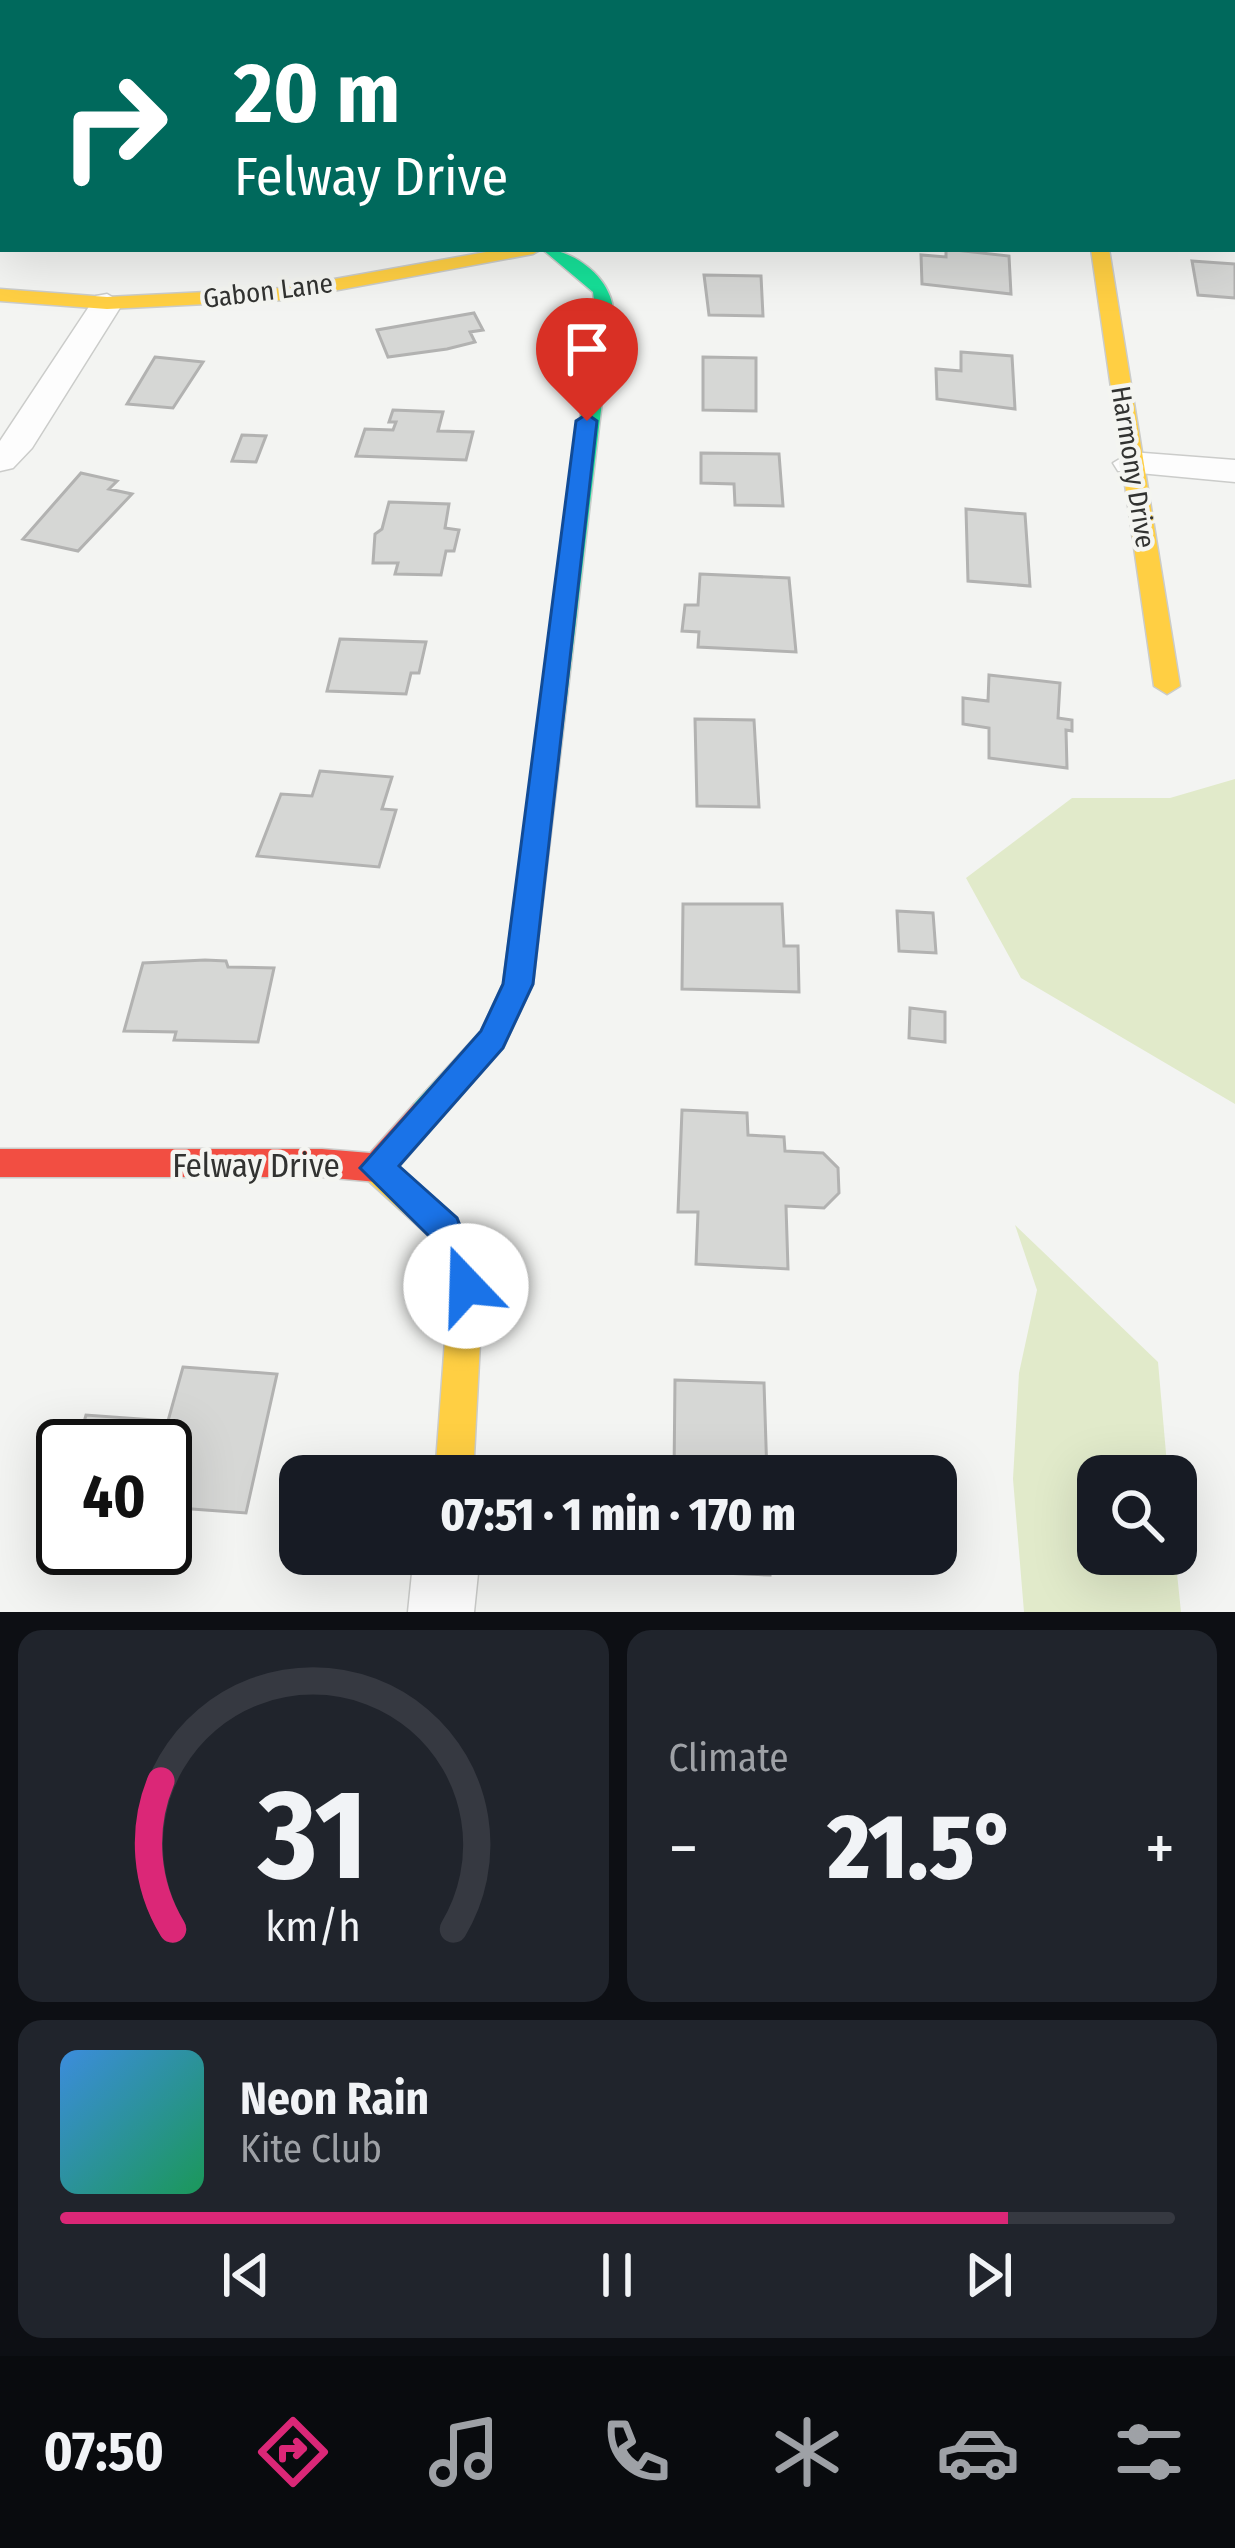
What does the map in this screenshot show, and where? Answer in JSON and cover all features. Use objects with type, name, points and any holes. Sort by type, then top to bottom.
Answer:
[{"type":"street","name":"Gabon Lane","points":[[0,295],[106,303],[284,294],[516,252]]},
{"type":"street","name":"Felway Drive","points":[[0,1163],[376,1168],[492,1039],[518,984],[604,309],[602,290],[585,271],[555,252]]},
{"type":"street","name":"Harmony Drive","points":[[1100,252],[1168,686]]},
{"type":"street","points":[[0,460],[20,441],[106,303]]},
{"type":"street","points":[[1131,463],[1235,471]]},
{"type":"street","points":[[376,1168],[445,1229],[466,1286],[455,1455]]},
{"type":"street","points":[[442,1612],[445,1575]]},
{"type":"green space","points":[[1235,779],[1235,1104],[1021,978],[966,878],[1072,798],[1170,798]]},
{"type":"green space","points":[[1015,1225],[1158,1362],[1166,1455],[1077,1455],[1077,1575],[1177,1575],[1181,1612],[1024,1612],[1013,1479],[1019,1373],[1037,1290]]},
{"type":"building","points":[[946,252],[1009,256],[1011,294],[922,284],[921,255],[946,257]]},
{"type":"building","points":[[1192,261],[1235,264],[1235,298],[1198,295]]},
{"type":"building","points":[[704,275],[761,276],[763,316],[709,315]]},
{"type":"building","points":[[474,313],[483,330],[470,332],[475,342],[447,349],[388,357],[377,330]]},
{"type":"building","points":[[961,352],[1012,356],[1015,409],[937,399],[936,369],[961,371]]},
{"type":"building","points":[[155,357],[203,362],[173,408],[127,404]]},
{"type":"building","points":[[703,357],[756,358],[756,411],[703,410]]},
{"type":"building","points":[[393,410],[443,412],[438,431],[473,432],[466,460],[356,456],[365,429],[393,430],[396,422],[389,422]]},
{"type":"building","points":[[242,435],[266,436],[256,462],[232,461]]},
{"type":"building","points":[[701,453],[779,454],[783,506],[735,505],[734,484],[701,483]]},
{"type":"building","points":[[81,473],[117,481],[109,489],[132,494],[78,551],[23,539]]},
{"type":"building","points":[[389,502],[449,504],[445,528],[459,530],[454,551],[446,551],[441,575],[395,574],[398,563],[373,563],[375,534],[382,529]]},
{"type":"building","points":[[966,509],[1025,514],[1030,586],[968,581]]},
{"type":"building","points":[[700,574],[789,578],[796,652],[698,647],[699,632],[682,631],[685,605],[698,605]]},
{"type":"building","points":[[340,639],[426,642],[419,673],[411,673],[406,694],[327,691]]},
{"type":"building","points":[[989,675],[1060,683],[1058,718],[1072,720],[1072,731],[1066,730],[1067,768],[989,758],[989,728],[963,724],[963,698],[988,701]]},
{"type":"building","points":[[695,719],[754,720],[759,807],[697,806]]},
{"type":"building","points":[[320,771],[392,777],[382,809],[396,810],[379,867],[257,856],[281,794],[312,796]]},
{"type":"building","points":[[683,904],[782,904],[784,946],[798,946],[799,992],[682,989]]},
{"type":"building","points":[[897,911],[933,913],[936,953],[899,951]]},
{"type":"building","points":[[226,961],[228,967],[274,968],[258,1042],[174,1040],[176,1032],[124,1031],[143,963]]},
{"type":"building","points":[[910,1008],[945,1012],[945,1042],[909,1038]]},
{"type":"building","points":[[682,1110],[747,1113],[748,1135],[784,1137],[785,1151],[823,1153],[838,1168],[839,1193],[824,1208],[786,1206],[788,1269],[696,1264],[698,1212],[678,1212]]},
{"type":"building","points":[[183,1367],[277,1374],[246,1513],[192,1509],[192,1419],[169,1419]]},
{"type":"building","points":[[675,1380],[764,1383],[766,1455],[674,1455]]},
{"type":"building","points":[[86,1415],[141,1419],[85,1419]]},
{"type":"traffic: fast","points":[[425,1114],[492,1039],[518,984],[604,309],[602,290],[555,252]]},
{"type":"traffic: slow","points":[[0,295],[107,303],[284,294],[516,252]]},
{"type":"traffic: slow","points":[[1100,252],[1167,686]]},
{"type":"traffic: slow","points":[[377,1168],[445,1229],[466,1286],[455,1455]]},
{"type":"traffic: jam","points":[[0,1163],[322,1163],[377,1168],[425,1114]]},
{"type":"route","points":[[466,1286],[445,1229],[376,1168],[492,1039],[518,984],[587,421]]}]
